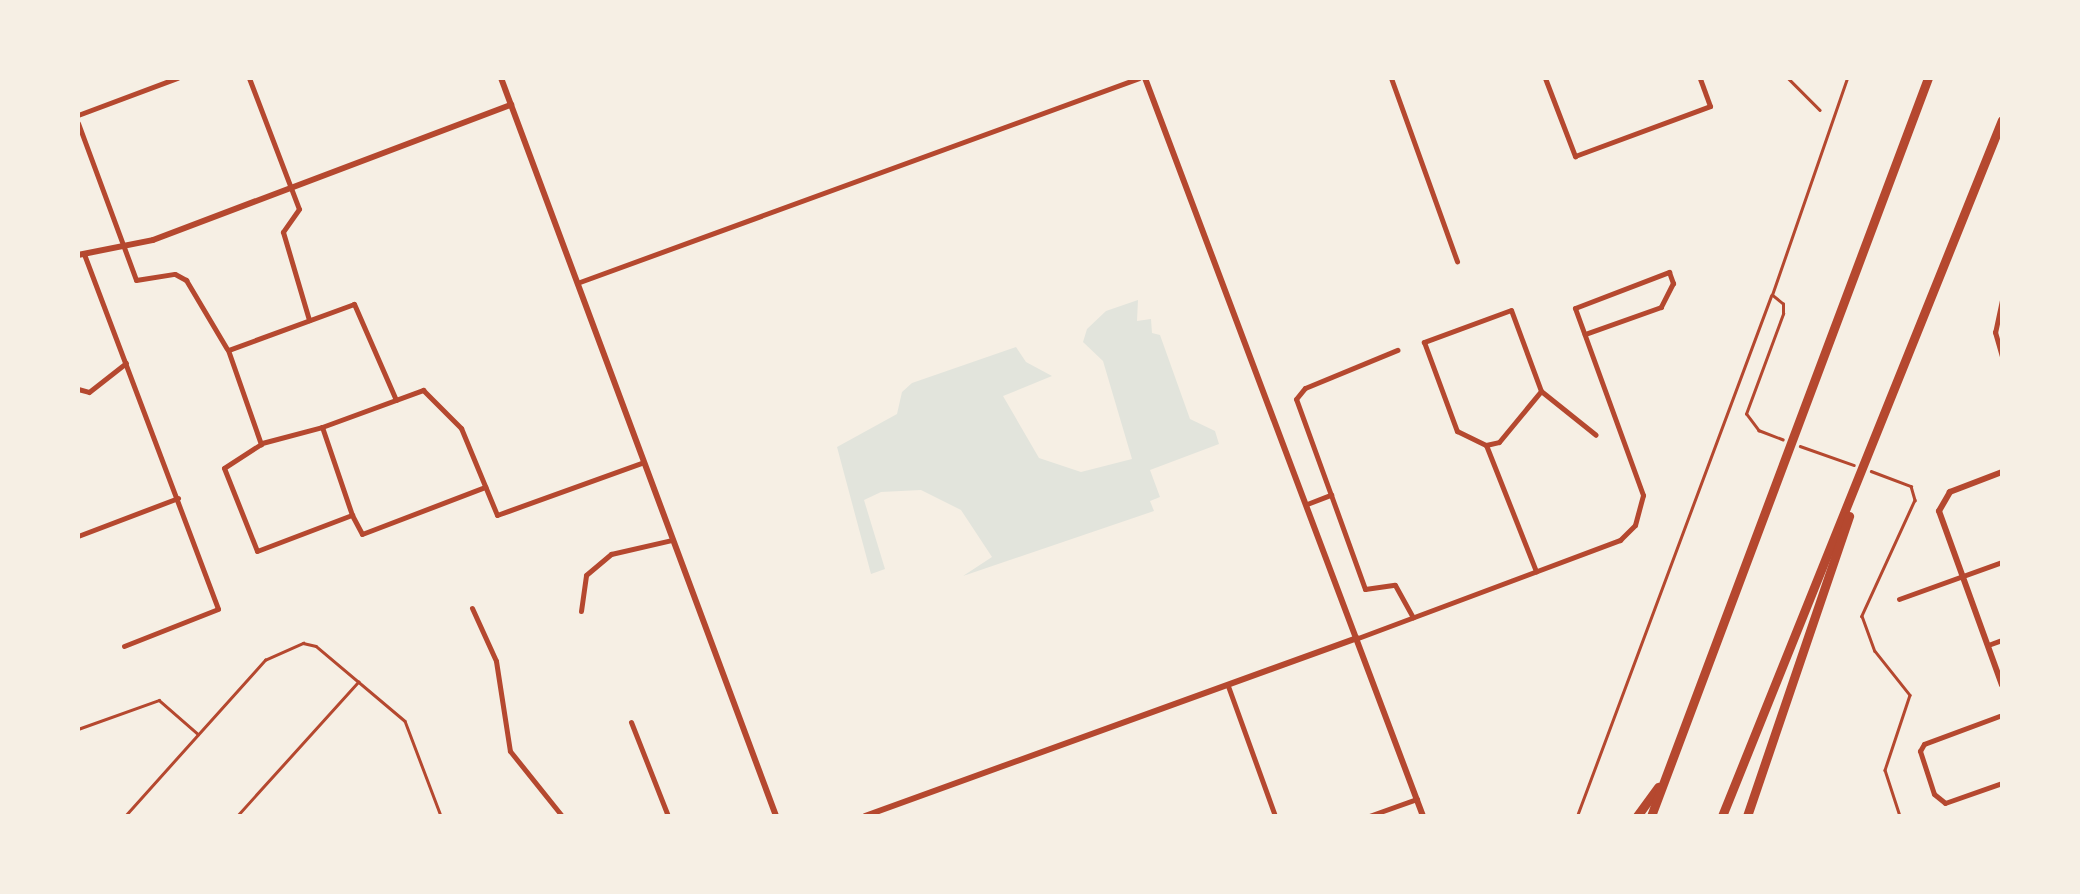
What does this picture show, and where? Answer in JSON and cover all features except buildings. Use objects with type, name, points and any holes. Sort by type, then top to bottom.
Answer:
[{"type":"highway","points":[[1650,816],[1928,78]]},
{"type":"highway","points":[[1722,816],[2002,120]]},
{"type":"highway","points":[[1747,816],[1868,454]]},
{"type":"highway","points":[[1637,816],[1663,781]]},
{"type":"street","points":[[78,115],[177,78]]},
{"type":"street","points":[[249,78],[299,209],[283,232],[310,321]]},
{"type":"street","points":[[501,78],[776,816]]},
{"type":"street","points":[[577,284],[1142,78],[1423,816]]},
{"type":"street","points":[[1391,78],[1457,260]]},
{"type":"street","points":[[1545,78],[1575,156],[1710,106],[1700,78]]},
{"type":"street","points":[[124,646],[218,609],[81,254],[124,246],[511,105]]},
{"type":"street","points":[[78,123],[136,280],[175,274],[186,280],[228,350],[261,444]]},
{"type":"street","points":[[865,816],[882,814],[1620,540],[1636,526],[1643,494],[1585,334],[1576,308],[1669,272],[1672,284],[1661,308],[1585,334]]},
{"type":"street","points":[[2002,300],[1995,332],[2002,356]]},
{"type":"street","points":[[228,350],[354,304],[396,400]]},
{"type":"street","points":[[1541,391],[1500,442],[1486,445],[1457,431],[1424,342],[1511,310],[1541,391],[1596,435]]},
{"type":"street","points":[[1397,350],[1305,388],[1296,399],[1365,589],[1395,584],[1413,617]]},
{"type":"street","points":[[78,389],[89,392],[126,363]]},
{"type":"street","points":[[352,516],[257,551],[224,468],[261,444],[322,427],[423,390],[460,428],[497,516],[644,462]]},
{"type":"street","points":[[322,427],[352,516],[362,534],[485,487]]},
{"type":"street","points":[[1486,445],[1536,571]]},
{"type":"street","points":[[2002,472],[1941,500],[1962,577],[2002,685]]},
{"type":"street","points":[[1307,504],[1331,495]]},
{"type":"street","points":[[78,536],[178,498]]},
{"type":"street","points":[[581,611],[586,575],[610,554],[672,540]]},
{"type":"street","points":[[1900,599],[2002,562]]},
{"type":"street","points":[[472,608],[496,660],[510,750],[562,816]]},
{"type":"street","points":[[1988,645],[2002,640]]},
{"type":"street","points":[[1228,686],[1274,816]]},
{"type":"street","points":[[2002,715],[1924,744],[1921,758],[1934,794],[1945,803],[2002,783]]},
{"type":"street","points":[[631,722],[668,816]]},
{"type":"street","points":[[1369,816],[1417,799]]},
{"type":"lane","points":[[125,816],[281,649],[316,646],[405,721],[441,816]]},
{"type":"lane","points":[[237,816],[359,681]]},
{"type":"lane","points":[[78,729],[160,700],[199,734]]},
{"type":"path","points":[[1788,78],[1820,110]]},
{"type":"path","points":[[1577,816],[1772,294],[1847,78]]},
{"type":"path","points":[[1772,294],[1783,304],[1783,314],[1746,414],[1760,431],[1910,486],[1916,500],[1862,616],[1876,650],[1910,694],[1885,770],[1900,816]]},
{"type":"shaded area","points":[[1138,300],[1137,321],[1151,319],[1152,333],[1160,335],[1190,419],[1215,431],[1219,444],[1150,470],[1160,497],[1150,501],[1154,511],[963,576],[992,557],[961,510],[921,490],[881,492],[864,500],[885,569],[871,574],[837,447],[897,414],[902,392],[912,383],[1016,347],[1026,362],[1052,376],[1003,396],[1039,458],[1081,472],[1132,459],[1103,361],[1083,342],[1087,329],[1106,311]]}]
